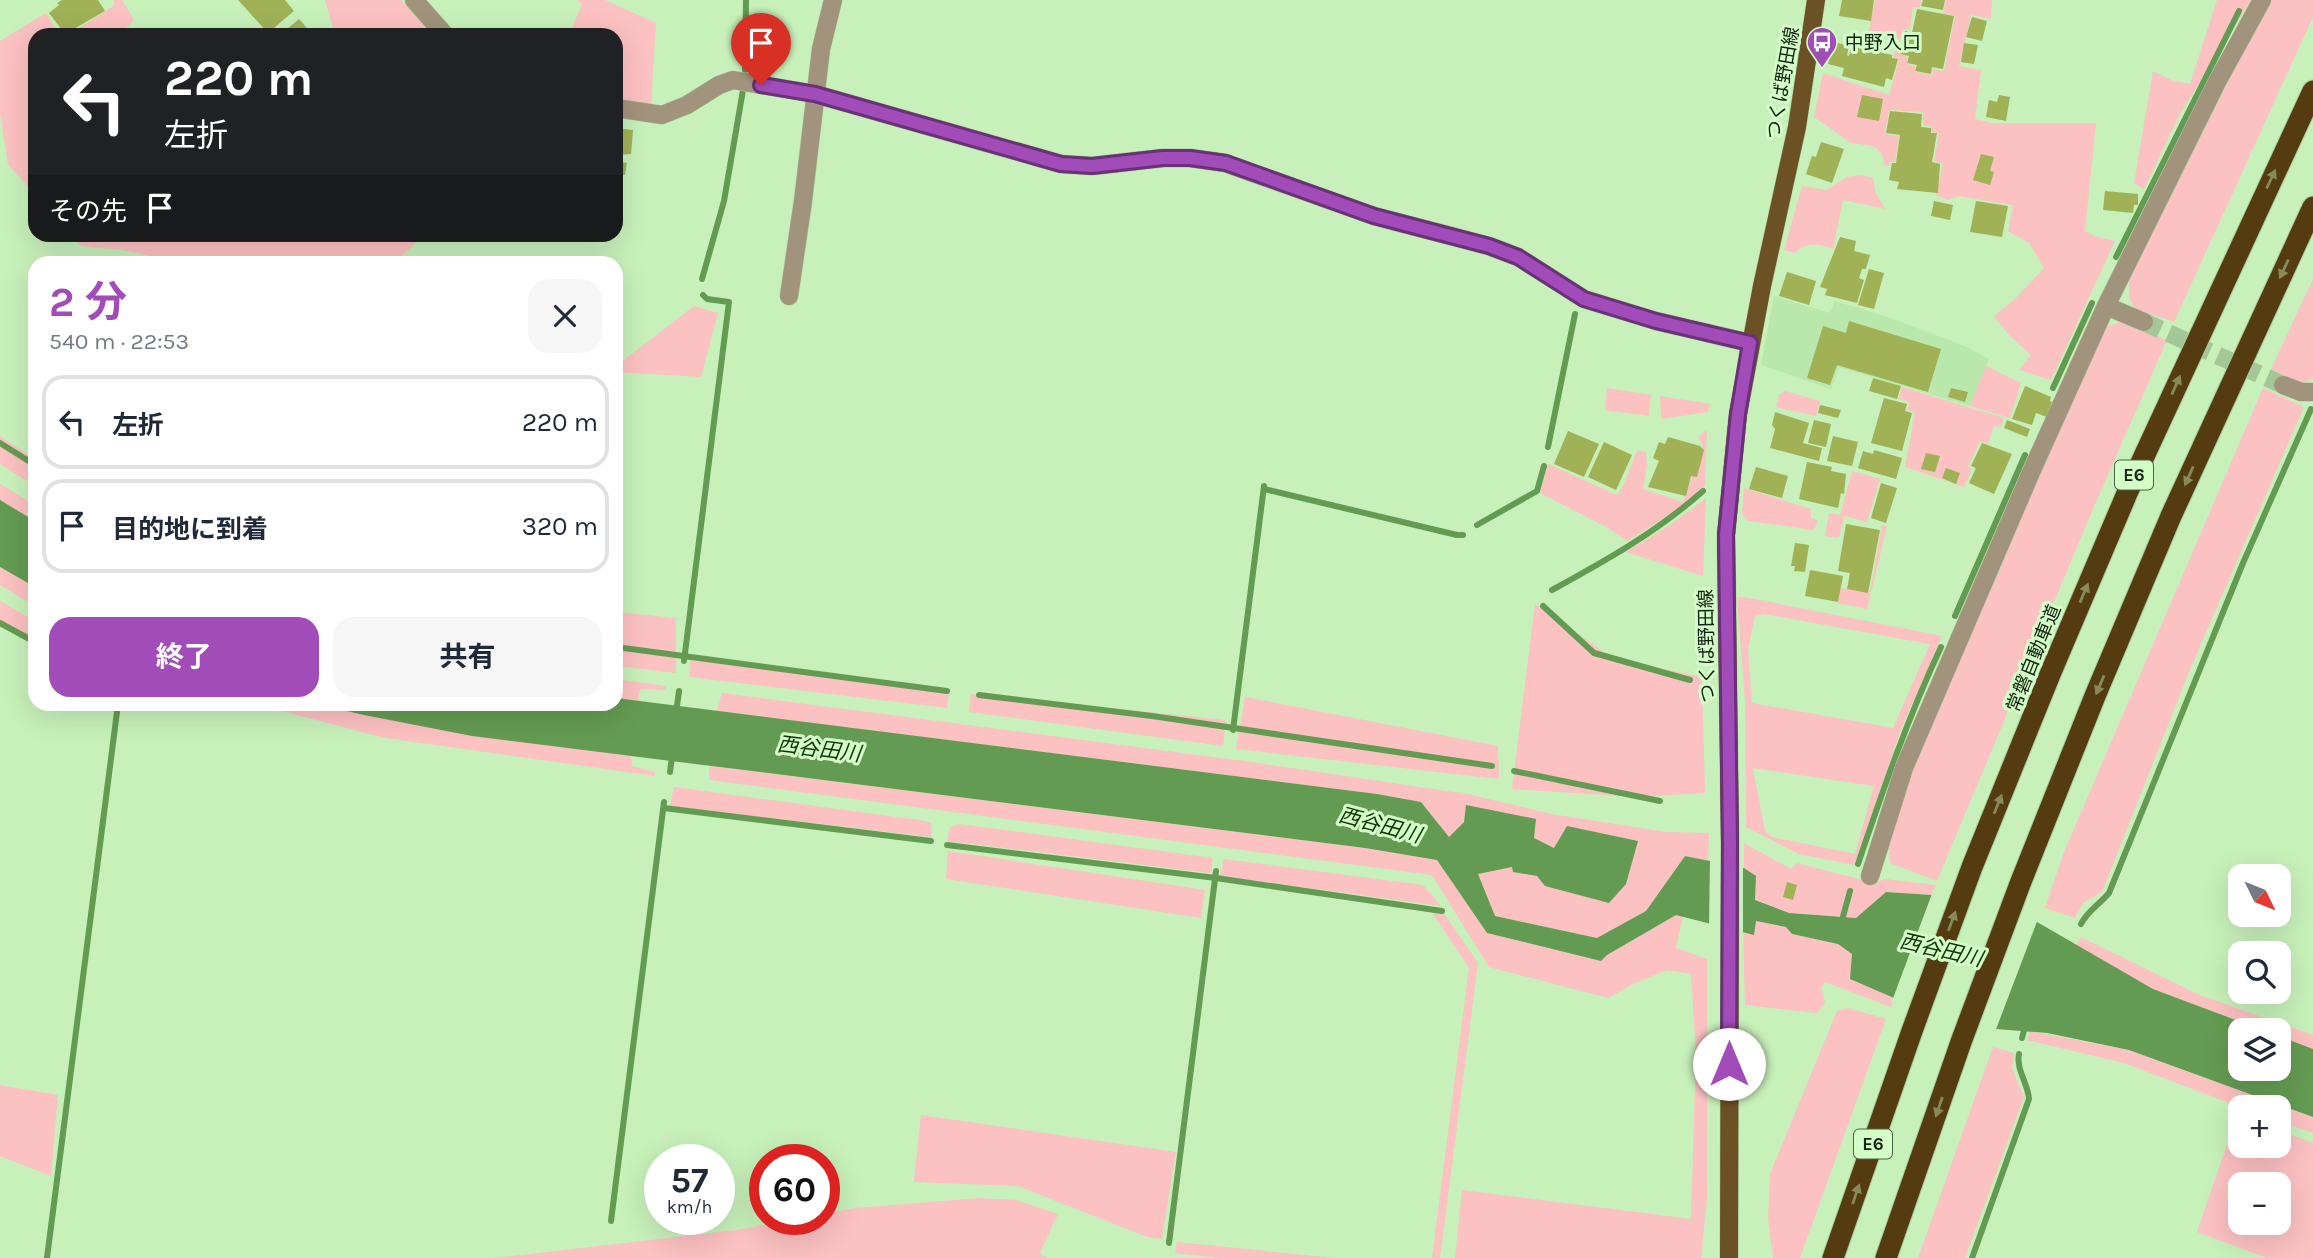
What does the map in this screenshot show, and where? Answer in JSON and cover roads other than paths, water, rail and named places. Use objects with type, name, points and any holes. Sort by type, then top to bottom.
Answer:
[{"type":"highway","name":"常磐自動車道","points":[[1833,1258],[1972,867],[2127,491],[2313,91]]},
{"type":"highway","name":"E6","points":[[1886,1258],[1961,1042],[2020,884],[2171,516],[2313,207]]},
{"type":"main road","name":"つくば野田線","points":[[1729,1258],[1730,843],[1726,535],[1732,454],[1750,343],[1797,128],[1816,0]]},
{"type":"street","points":[[414,0],[439,28]]},
{"type":"street","points":[[789,296],[821,49],[833,0]]},
{"type":"street","points":[[1870,876],[1909,756],[1976,596],[2106,306],[2217,82],[2262,0]]},
{"type":"street","points":[[623,109],[662,115],[733,80],[815,94],[1061,164],[1092,166],[1163,158],[1190,158],[1226,163],[1374,216],[1489,246],[1518,257],[1584,299],[1656,321],[1750,343]]},
{"type":"street","points":[[2106,306],[2144,322]]},
{"type":"street","points":[[2283,385],[2301,392],[2313,393]]},
{"type":"water","points":[[0,500],[28,517],[28,583],[0,567]]},
{"type":"water","name":"西谷田川","points":[[623,699],[1377,794],[1421,802],[1449,837],[1464,822],[1466,805],[1536,819],[1534,838],[1554,848],[1567,826],[1638,841],[1626,884],[1609,903],[1545,886],[1537,876],[1513,872],[1512,867],[1478,874],[1495,916],[1597,938],[1646,911],[1685,856],[1744,868],[1756,876],[1755,900],[1789,913],[1856,918],[1886,892],[1932,895],[2037,922],[2153,989],[2230,1018],[2228,1018],[2228,1081],[2291,1081],[2291,1041],[2313,1049],[2313,1117],[2291,1109],[2291,1095],[2253,1095],[2129,1050],[2047,1033],[1996,1029],[1894,998],[1850,979],[1852,954],[1838,944],[1792,934],[1786,927],[1756,921],[1754,935],[1676,915],[1601,961],[1487,933],[1437,860],[1365,848],[472,736],[347,711],[623,711]]},
{"type":"waterway","points":[[745,70],[746,0]]},
{"type":"waterway","points":[[2116,257],[2239,11]]},
{"type":"waterway","points":[[702,279],[724,201],[743,90]]},
{"type":"waterway","points":[[684,661],[729,302],[707,299],[703,295]]},
{"type":"waterway","points":[[2053,388],[2092,303]]},
{"type":"waterway","points":[[1548,447],[1575,314]]},
{"type":"waterway","points":[[2081,924],[2109,893],[2243,563],[2311,409]]},
{"type":"waterway","points":[[0,443],[28,461]]},
{"type":"waterway","points":[[1955,616],[2025,455]]},
{"type":"waterway","points":[[1477,525],[1537,491],[1544,466]]},
{"type":"waterway","points":[[1233,730],[1264,486]]},
{"type":"waterway","points":[[1264,489],[1463,535]]},
{"type":"waterway","points":[[1552,590],[1649,533],[1703,491]]},
{"type":"waterway","points":[[1543,606],[1594,653],[1690,680]]},
{"type":"waterway","points":[[0,623],[28,638]]},
{"type":"waterway","points":[[1858,864],[1907,727],[1941,647]]},
{"type":"waterway","points":[[623,648],[947,691]]},
{"type":"waterway","points":[[676,713],[679,691]]},
{"type":"waterway","points":[[979,695],[1152,716],[1492,766]]},
{"type":"waterway","points":[[47,1258],[117,711]]},
{"type":"waterway","points":[[670,772],[672,757]]},
{"type":"waterway","points":[[1514,771],[1660,801]]},
{"type":"waterway","points":[[611,1221],[664,802]]},
{"type":"waterway","points":[[664,808],[931,841]]},
{"type":"waterway","points":[[947,845],[1216,878],[1442,911]]},
{"type":"waterway","points":[[1169,1243],[1216,871]]},
{"type":"waterway","points":[[1841,924],[1850,891]]},
{"type":"waterway","points":[[2022,1038],[2026,1023]]},
{"type":"waterway","points":[[1972,1258],[2029,1099],[2019,1066],[2019,1054]]},
{"type":"tunnel","points":[[2144,322],[2283,385]]},
{"type":"place","name":"中野入口","points":[[1822,69]]}]
